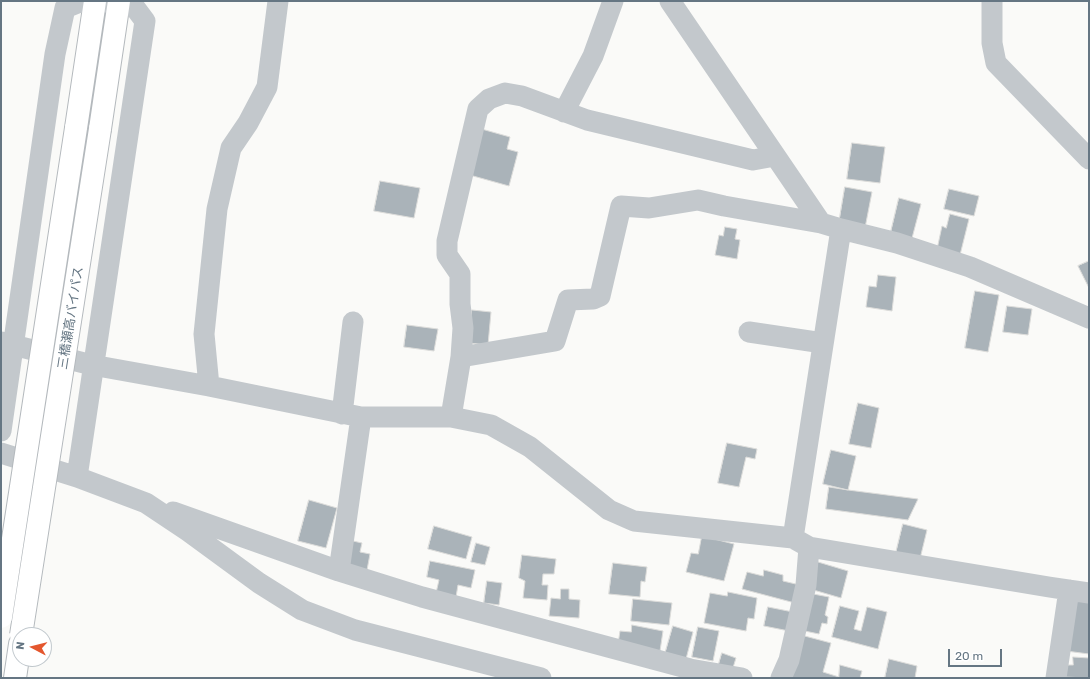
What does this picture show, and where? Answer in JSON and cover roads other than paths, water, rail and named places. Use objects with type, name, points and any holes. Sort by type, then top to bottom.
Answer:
[{"type":"highway","name":"三橋瀬高バイパス","points":[[1,617],[95,2]]},
{"type":"highway","name":"三橋瀬高バイパス","points":[[23,627],[119,2]]},
{"type":"highway","points":[[15,678],[17,667]]},
{"type":"street","points":[[209,386],[204,334],[217,209],[231,148],[248,123],[267,87],[278,1]]},
{"type":"street","points":[[564,112],[593,56],[613,1]]},
{"type":"street","points":[[670,1],[821,223]]},
{"type":"street","points":[[992,1],[992,43],[996,63],[1089,159]]},
{"type":"street","points":[[1,431],[7,344],[55,54],[65,8],[80,2],[119,2],[133,5],[145,21],[76,477]]},
{"type":"street","points":[[451,417],[461,358],[463,328],[460,304],[460,274],[447,255],[447,241],[478,109],[489,99],[506,93],[522,96],[587,120],[753,160],[775,156]]},
{"type":"street","points":[[461,358],[555,341],[568,300],[593,299],[600,296],[621,206],[649,208],[698,200],[821,223],[897,243],[970,267],[1089,318]]},
{"type":"street","points":[[781,678],[789,660],[806,586],[801,543],[823,343],[841,229]]},
{"type":"street","points":[[339,571],[351,415],[353,322]]},
{"type":"street","points":[[749,332],[823,343]]},
{"type":"street","points":[[7,344],[92,365],[209,386],[351,415],[451,417],[491,425],[530,447],[610,510],[634,521],[801,543],[1089,593]]},
{"type":"street","points":[[1,453],[76,477],[339,571],[422,597],[682,667],[742,678]]},
{"type":"street","points":[[146,503],[188,531],[259,583],[302,610],[355,630],[542,678]]},
{"type":"street","points":[[1056,678],[1069,590]]}]
